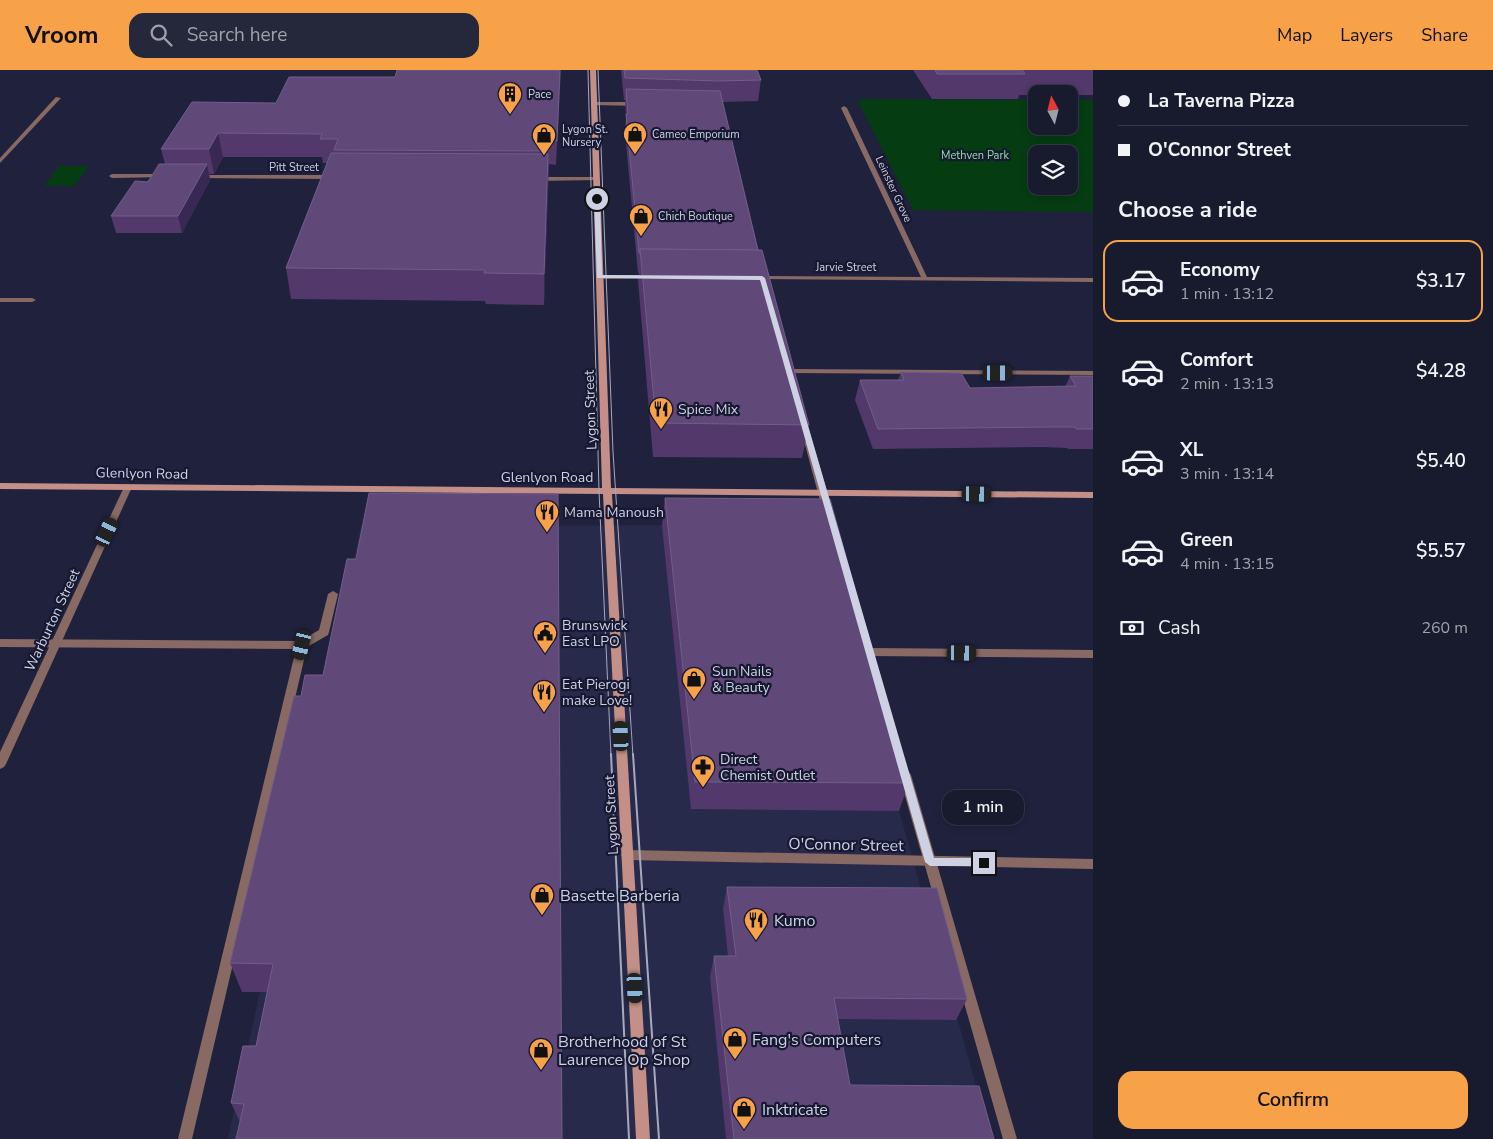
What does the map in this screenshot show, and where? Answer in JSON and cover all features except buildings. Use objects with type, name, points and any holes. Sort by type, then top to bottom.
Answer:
[{"type":"street","name":"Lygon Street","points":[[593,70],[606,491],[643,1139]]},
{"type":"street","points":[[0,161],[58,98]]},
{"type":"street","points":[[594,103],[646,104]]},
{"type":"street","name":"Leinster Grove","points":[[844,108],[925,279]]},
{"type":"street","points":[[112,176],[171,176]]},
{"type":"street","name":"Pitt Street","points":[[190,176],[337,177]]},
{"type":"street","points":[[523,179],[596,179]]},
{"type":"street","points":[[761,274],[764,286]]},
{"type":"street","name":"Jarvie Street","points":[[753,278],[761,274],[925,279],[1093,280]]},
{"type":"street","points":[[599,277],[659,277]]},
{"type":"street","points":[[0,300],[32,300]]},
{"type":"street","points":[[783,352],[790,375],[1093,374]]},
{"type":"street","points":[[801,415],[831,521]]},
{"type":"street","name":"Glenlyon Road","points":[[0,486],[1093,495]]},
{"type":"street","name":"Warburton Street","points":[[0,764],[128,487]]},
{"type":"street","points":[[0,643],[302,645],[324,632],[333,594]]},
{"type":"street","points":[[185,1139],[302,645]]},
{"type":"street","points":[[869,652],[1093,654]]},
{"type":"street","points":[[902,767],[1010,1139]]},
{"type":"street","name":"O'Connor Street","points":[[628,855],[1093,864]]},
{"type":"shaded area","points":[[819,525],[991,1139],[228,1139],[361,526]]},
{"type":"green space","name":"Methven Park","points":[[857,99],[1028,100],[1028,135],[1078,135],[1078,100],[1093,100],[1093,212],[913,210]]},
{"type":"green space","points":[[59,166],[89,166],[74,186],[44,186]]},
{"type":"tram line","points":[[588,70],[599,491],[611,756]]},
{"type":"tram line","points":[[598,70],[613,452],[633,756]]},
{"type":"tram line","points":[[611,754],[629,1139]]},
{"type":"tram line","points":[[633,754],[659,1139]]},
{"type":"place","name":"Pace","points":[[510,115]]},
{"type":"place","name":"Cameo Emporium","points":[[635,155]]},
{"type":"place","name":"Lygon St. Nursery","points":[[544,156]]},
{"type":"place","name":"Chich Boutique","points":[[641,237]]},
{"type":"place","name":"Spice Mix","points":[[661,430]]},
{"type":"place","name":"Mama Manoush","points":[[547,533]]},
{"type":"place","name":"Brunswick East LPO","points":[[545,654]]},
{"type":"place","name":"Sun Nails & Beauty","points":[[694,700]]},
{"type":"place","name":"Eat Pierogi make Love!","points":[[544,713]]},
{"type":"place","name":"Direct Chemist Outlet","points":[[703,788]]},
{"type":"place","name":"Basette Barberia","points":[[542,916]]},
{"type":"place","name":"Kumo","points":[[756,941]]},
{"type":"place","name":"Fang's Computers","points":[[735,1060]]},
{"type":"place","name":"Brotherhood of St Laurence Op Shop","points":[[541,1071]]},
{"type":"place","name":"Inktricate","points":[[744,1130]]},
{"type":"route","points":[[597,199],[599,277],[762,278],[822,492],[930,862],[984,863]]}]
